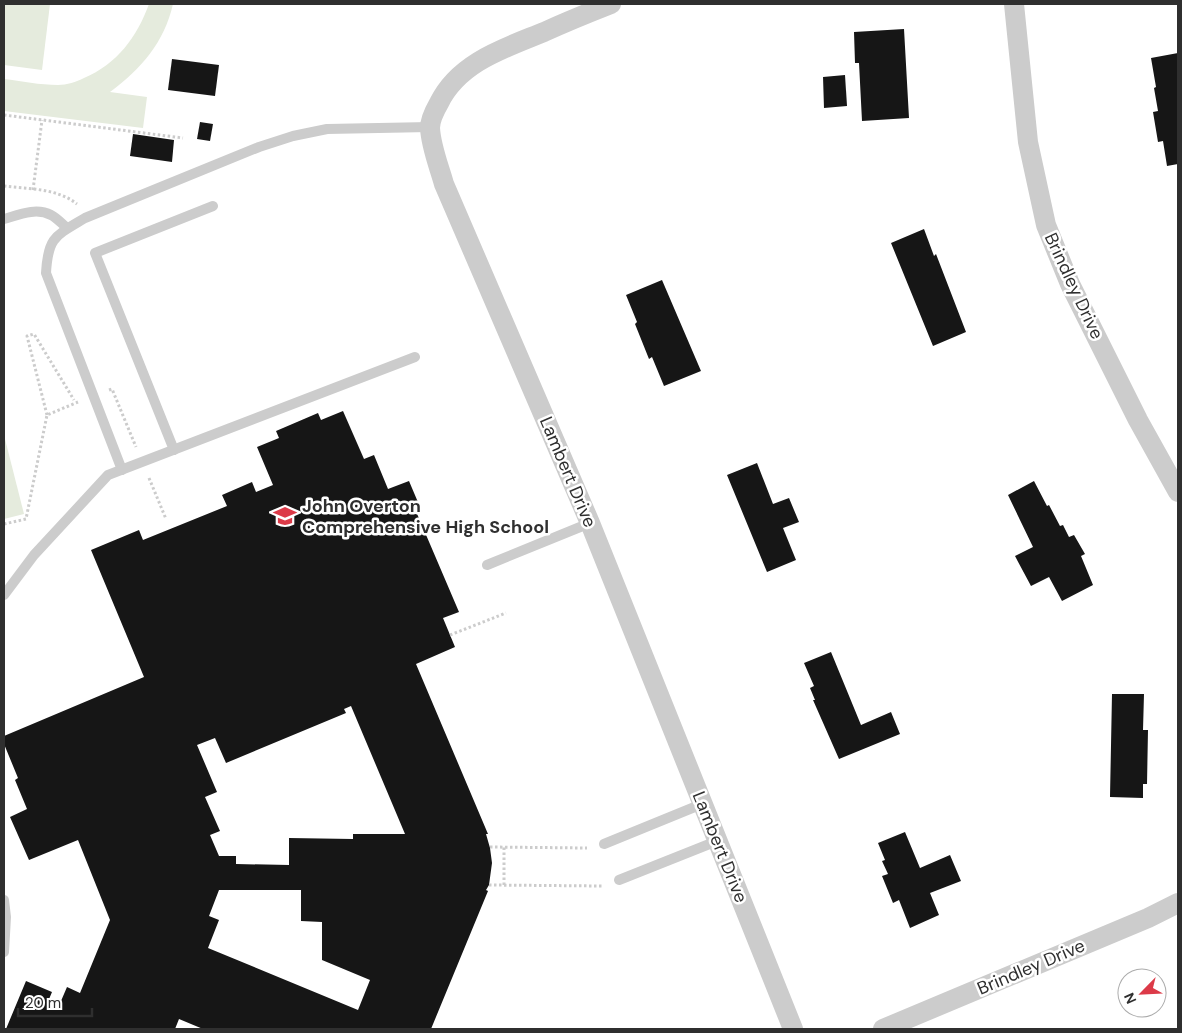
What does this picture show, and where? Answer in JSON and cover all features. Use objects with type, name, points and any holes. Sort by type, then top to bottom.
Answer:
[{"type":"street","points":[[430,127],[435,111],[448,87],[482,58],[611,4]]},
{"type":"street","name":"Brindley Drive","points":[[1014,4],[1028,142],[1046,226],[1070,284],[1138,420],[1178,492]]},
{"type":"street","name":"Lambert Drive","points":[[430,127],[444,184],[590,523],[793,1029]]},
{"type":"street","name":"Brindley Drive","points":[[883,1029],[1148,918],[1178,903]]},
{"type":"lane","points":[[122,470],[46,273],[47,253],[52,241],[67,228],[84,218],[259,147],[293,136],[327,129],[430,127]]},
{"type":"lane","points":[[174,450],[95,253],[213,206]]},
{"type":"lane","points":[[4,219],[30,212],[40,212],[51,215],[67,228]]},
{"type":"lane","points":[[4,595],[34,554],[108,475],[415,357]]},
{"type":"lane","points":[[487,565],[590,523]]},
{"type":"lane","points":[[600,846],[702,804]]},
{"type":"lane","points":[[615,883],[717,841]]},
{"type":"lane","points":[[4,900],[6,917],[4,952]]},
{"type":"path","points":[[4,115],[183,138]]},
{"type":"path","points":[[33,190],[42,120]]},
{"type":"path","points":[[4,524],[26,519],[48,415],[26,336],[34,334],[76,403]]},
{"type":"path","points":[[48,415],[112,389],[166,519]]},
{"type":"path","points":[[450,635],[506,614]]},
{"type":"path","points":[[490,847],[600,846]]},
{"type":"path","points":[[504,847],[504,885]]},
{"type":"path","points":[[489,885],[615,883]]},
{"type":"shaded area","points":[[4,4],[50,4],[42,70],[4,65]]},
{"type":"shaded area","points":[[149,4],[173,4],[164,31],[150,54],[132,74],[110,92],[147,97],[143,128],[4,111],[4,79],[61,85],[75,82],[96,72],[116,57],[132,38]]},
{"type":"shaded area","points":[[4,435],[24,514],[4,519]]},
{"type":"building","points":[[904,29],[909,118],[862,121],[859,63],[855,63],[854,32]]},
{"type":"building","points":[[1178,53],[1178,164],[1167,166],[1163,141],[1158,142],[1153,112],[1158,111],[1151,58]]},
{"type":"building","points":[[172,59],[219,65],[215,96],[168,90]]},
{"type":"building","points":[[845,75],[847,106],[824,108],[823,77]]},
{"type":"building","points":[[200,122],[213,124],[210,141],[197,139]]},
{"type":"building","points":[[133,134],[174,140],[172,162],[130,156]]},
{"type":"building","points":[[924,229],[934,256],[936,254],[966,332],[933,346],[891,243]]},
{"type":"building","points":[[662,280],[701,371],[664,386],[652,357],[649,359],[626,295]]},
{"type":"building","points":[[343,411],[364,459],[374,455],[388,489],[409,481],[420,507],[415,509],[459,612],[443,618],[455,647],[416,664],[488,834],[486,834],[492,863],[489,885],[486,890],[488,891],[431,1029],[203,1029],[179,1019],[175,1029],[6,1029],[26,981],[52,992],[47,1004],[58,1008],[67,987],[80,993],[110,920],[78,840],[29,860],[10,817],[27,809],[15,780],[18,778],[4,744],[4,736],[144,677],[91,550],[139,530],[143,540],[227,506],[222,495],[252,482],[256,492],[273,485],[257,447],[279,438],[276,431],[318,413],[321,420]],"holes":[[[351,706],[405,834],[353,834],[353,839],[289,838],[289,865],[236,864],[236,856],[219,856],[210,835],[220,831],[205,797],[217,792],[197,745],[215,738],[226,763],[346,713],[344,709]],[[219,890],[301,890],[301,921],[322,922],[322,960],[370,980],[358,1010],[208,948],[219,920],[209,916]]]},
{"type":"building","points":[[757,463],[773,504],[789,498],[799,522],[783,528],[796,560],[767,572],[727,475]]},
{"type":"building","points":[[1034,481],[1060,526],[1063,525],[1069,537],[1074,535],[1085,554],[1081,556],[1093,585],[1062,601],[1049,577],[1031,586],[1015,556],[1033,547],[1008,495]]},
{"type":"building","points":[[831,652],[861,725],[891,712],[900,734],[839,759],[813,700],[815,700],[810,688],[814,686],[804,663]]},
{"type":"building","points":[[1112,694],[1144,694],[1143,730],[1148,730],[1147,784],[1143,784],[1143,798],[1110,797]]},
{"type":"building","points":[[905,832],[920,868],[950,855],[961,881],[930,893],[939,915],[910,928],[899,900],[893,903],[882,876],[888,874],[882,861],[885,860],[878,843]]},
{"type":"place","name":"John Overton Comprehensive High School","points":[[285,516]]}]
